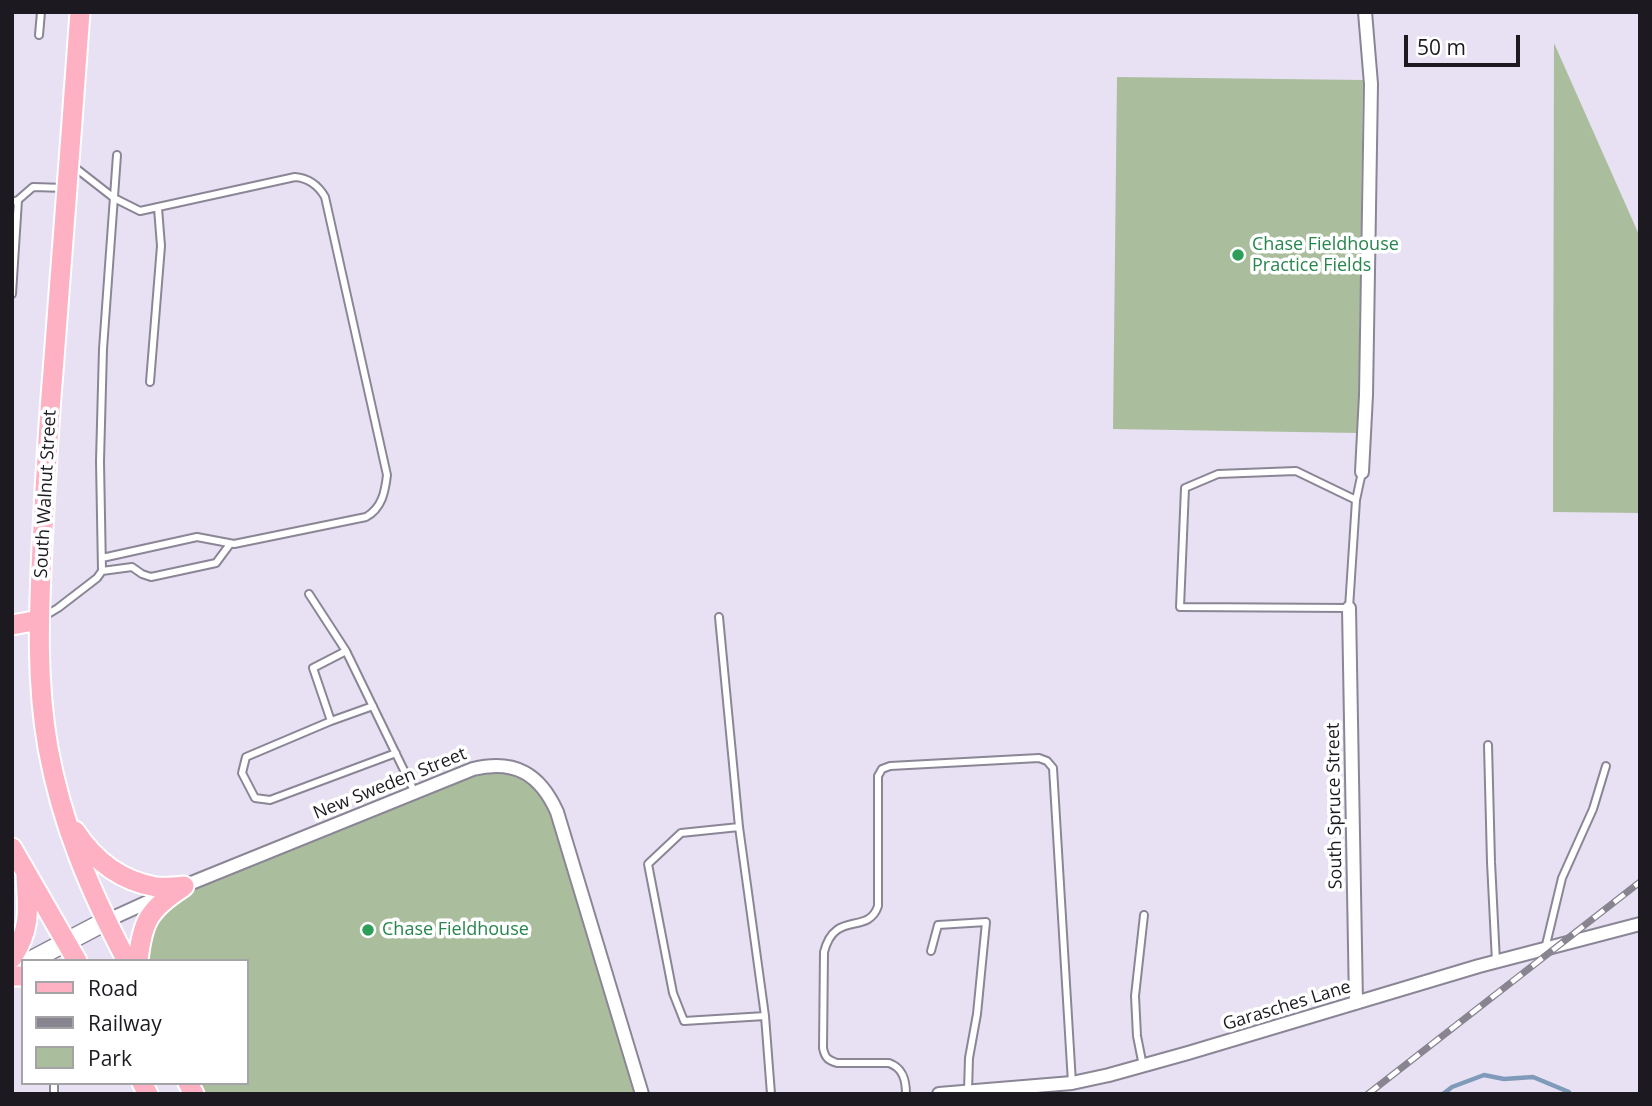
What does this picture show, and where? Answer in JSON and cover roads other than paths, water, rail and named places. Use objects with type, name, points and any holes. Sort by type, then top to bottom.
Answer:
[{"type":"main road","name":"South Walnut Street","points":[[80,12],[48,428],[38,662],[53,772],[65,815],[79,861],[126,959]]},
{"type":"main road","points":[[12,625],[39,620]]},
{"type":"main road","points":[[65,815],[82,841],[106,867],[147,885],[184,886]]},
{"type":"main road","points":[[12,848],[75,959]]},
{"type":"main road","points":[[12,958],[27,929],[26,872]]},
{"type":"main road","points":[[138,959],[141,935],[152,912],[184,886]]},
{"type":"street","points":[[1362,472],[1366,395],[1371,84],[1365,12]]},
{"type":"street","name":"South Spruce Street","points":[[1349,608],[1356,1003]]},
{"type":"street","name":"New Sweden Street","points":[[106,921],[184,886],[473,769],[500,765],[525,773],[544,788],[562,825],[642,1094]]},
{"type":"street","points":[[34,959],[106,921]]},
{"type":"street","name":"Garasches Lane","points":[[942,1094],[1027,1091],[1109,1075],[1496,962],[1640,924]]},
{"type":"lane","points":[[39,35],[41,12]]},
{"type":"lane","points":[[39,620],[97,578],[102,571],[102,358],[117,155]]},
{"type":"lane","points":[[69,163],[114,198],[140,211],[295,177],[304,177],[318,187],[325,197],[385,465],[386,484],[382,501],[373,513],[366,517],[230,544],[197,537],[102,558]]},
{"type":"lane","points":[[12,294],[15,201],[33,187],[67,188]]},
{"type":"lane","points":[[150,382],[161,246],[158,208]]},
{"type":"lane","points":[[1356,500],[1296,471],[1218,474],[1185,488],[1180,607],[1349,608],[1356,500],[1362,472]]},
{"type":"lane","points":[[102,571],[132,567],[151,577],[216,563],[230,544]]},
{"type":"lane","points":[[309,594],[346,651],[415,793]]},
{"type":"lane","points":[[719,617],[739,827],[765,1016],[771,1094]]},
{"type":"lane","points":[[331,721],[313,668],[346,651]]},
{"type":"lane","points":[[373,706],[247,757],[242,773],[255,798],[270,800],[396,753]]},
{"type":"lane","points":[[1488,745],[1496,962]]},
{"type":"lane","points":[[906,1094],[904,1078],[896,1066],[890,1063],[837,1063],[824,1055],[823,1048],[824,952],[827,940],[833,932],[869,919],[876,913],[878,776],[882,769],[890,766],[1038,758],[1047,761],[1053,768],[1072,1083]]},
{"type":"lane","points":[[1545,949],[1562,878],[1593,809],[1606,766]]},
{"type":"lane","points":[[739,827],[681,833],[649,864],[673,993],[684,1021],[765,1016]]},
{"type":"lane","points":[[1143,915],[1135,996],[1137,1036],[1143,1066]]},
{"type":"lane","points":[[931,951],[938,925],[986,922],[977,1014],[969,1058],[968,1091]]},
{"type":"waterway","points":[[1443,1094],[1452,1087],[1484,1075],[1504,1079],[1533,1077],[1569,1092]]},
{"type":"railway","points":[[1368,1094],[1640,882]]},
{"type":"place","name":"Chase Fieldhouse Practice Fields","points":[[1238,255]]},
{"type":"place","name":"Chase Fieldhouse","points":[[368,930]]}]
